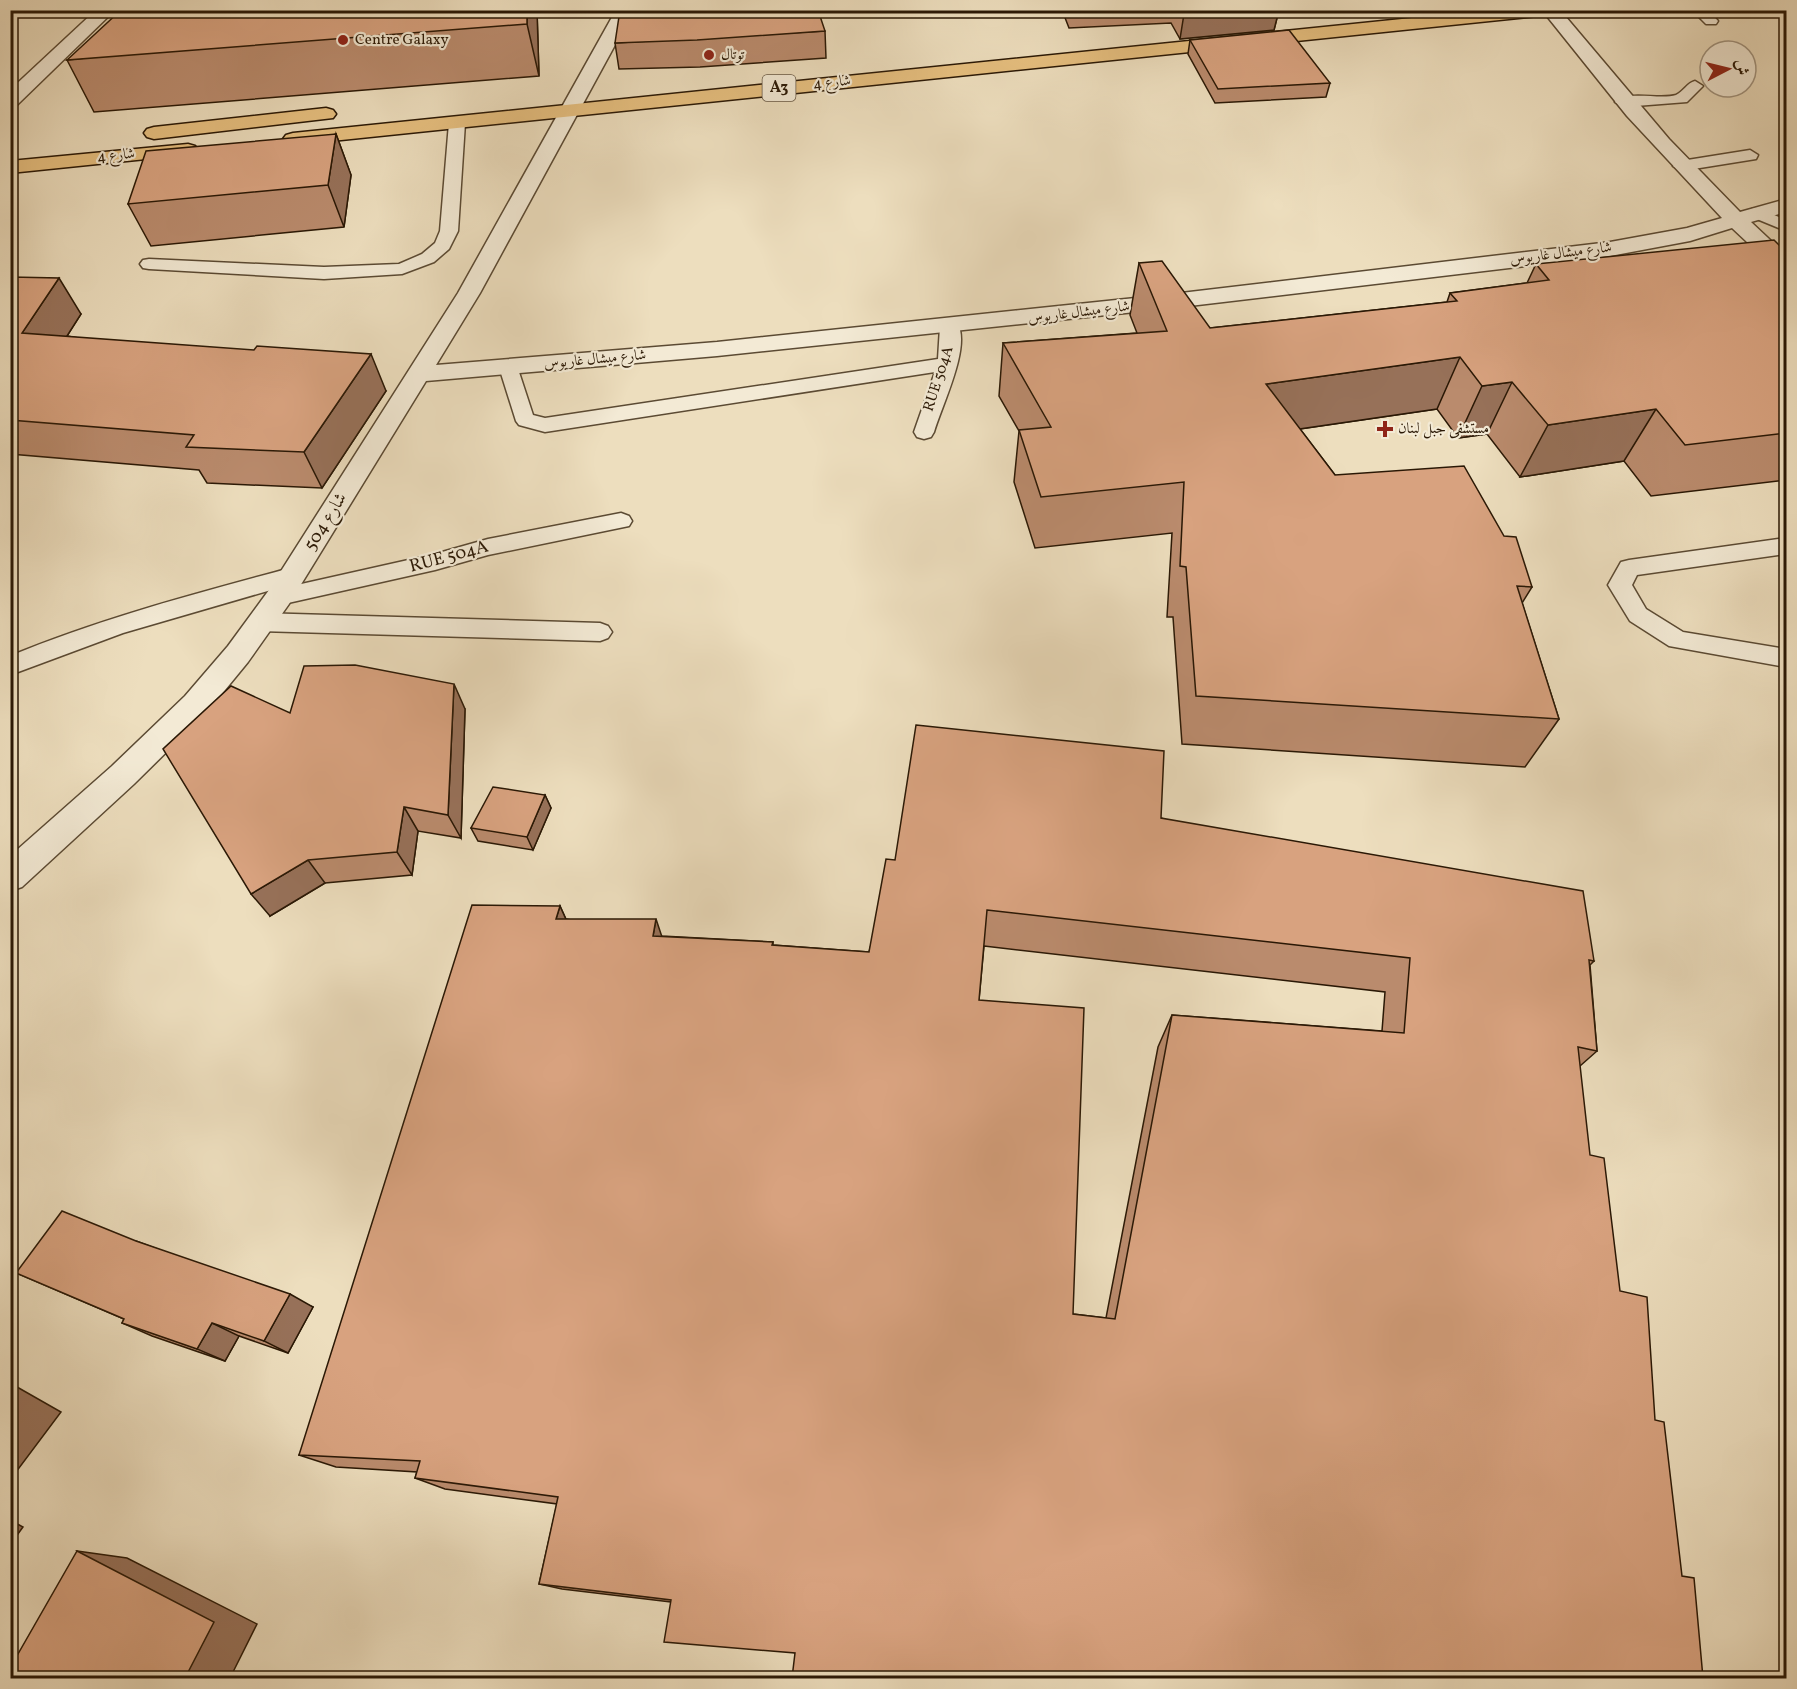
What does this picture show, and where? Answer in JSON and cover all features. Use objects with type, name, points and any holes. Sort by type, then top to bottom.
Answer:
[{"type":"highway","name":"شارع 4","points":[[569,98],[1548,10]]},
{"type":"highway","name":"شارع 4","points":[[684,80],[1141,33]]},
{"type":"highway","name":"شارع 4","points":[[269,142],[457,123],[603,88]]},
{"type":"highway","name":"شارع 4","points":[[134,135],[339,113]]},
{"type":"highway","name":"شارع 4","points":[[10,167],[210,147]]},
{"type":"street","points":[[10,101],[107,10]]},
{"type":"street","name":"شارع 504","points":[[10,877],[123,775],[196,705],[232,662],[279,597],[469,293],[569,98],[625,10]]},
{"type":"street","points":[[1548,10],[1623,102],[1681,166],[1734,220],[1786,266]]},
{"type":"street","name":"شارع ميشال غاريوس","points":[[419,374],[509,368],[950,327],[1610,249],[1690,234],[1786,205]]},
{"type":"lane","points":[[1699,10],[1711,21]]},
{"type":"lane","points":[[1623,102],[1681,99],[1695,86]]},
{"type":"lane","points":[[149,264],[324,273],[402,269],[428,258],[443,245],[449,231],[457,123]]},
{"type":"lane","points":[[1681,166],[1750,155]]},
{"type":"lane","points":[[1758,213],[1786,226]]},
{"type":"lane","name":"RUE 504A","points":[[924,432],[926,419],[952,345],[950,327]]},
{"type":"lane","points":[[509,368],[523,416],[526,420],[545,424],[947,364]]},
{"type":"lane","name":"RUE 504A","points":[[279,597],[435,562],[488,547],[621,520]]},
{"type":"lane","points":[[1786,546],[1629,568],[1620,585],[1638,615],[1677,640],[1786,658]]},
{"type":"lane","points":[[10,666],[109,627],[294,575]]},
{"type":"lane","points":[[259,622],[600,632]]},
{"type":"building","points":[[121,10],[527,10],[527,24],[67,60]]},
{"type":"building","points":[[620,10],[818,10],[825,31],[615,43]]},
{"type":"building","points":[[1182,10],[1216,10],[1184,14]]},
{"type":"building","points":[[1289,30],[1330,83],[1218,89],[1190,40]]},
{"type":"building","points":[[336,134],[328,185],[128,204],[146,151]]},
{"type":"building","points":[[1774,240],[1786,252],[1786,433],[1685,445],[1656,409],[1548,425],[1512,382],[1482,386],[1460,357],[1266,384],[1335,475],[1464,466],[1504,536],[1516,537],[1532,587],[1517,586],[1559,719],[1196,696],[1186,567],[1180,566],[1184,482],[1041,497],[1019,430],[1051,427],[1003,343],[1167,331],[1139,263],[1162,261],[1210,328],[1457,301],[1450,293],[1549,280],[1536,264]]},
{"type":"building","points":[[10,277],[59,278],[22,333],[254,350],[257,346],[371,354],[304,452],[186,447],[194,435],[10,420]]},
{"type":"building","points":[[355,665],[454,684],[448,815],[404,807],[397,852],[308,860],[251,894],[163,749],[231,686],[290,713],[304,666]]},
{"type":"building","points":[[916,725],[1164,751],[1161,818],[1583,891],[1594,961],[1589,960],[1597,1051],[1578,1047],[1590,1155],[1604,1158],[1620,1291],[1647,1297],[1655,1420],[1664,1422],[1682,1576],[1694,1578],[1703,1678],[792,1678],[795,1653],[664,1642],[671,1600],[539,1584],[558,1497],[415,1478],[420,1461],[299,1455],[472,905],[560,906],[556,919],[656,919],[653,936],[773,942],[772,945],[869,952],[886,859],[895,860]],"holes":[[[987,910],[1410,958],[1404,1033],[1172,1015],[1115,1319],[1073,1314],[1084,1008],[979,1000]]]},
{"type":"building","points":[[493,787],[545,795],[527,837],[471,828]]},
{"type":"building","points":[[62,1211],[136,1241],[290,1294],[264,1341],[212,1323],[197,1349],[122,1323],[124,1319],[16,1273]]},
{"type":"building","points":[[77,1551],[214,1622],[185,1678],[10,1678],[10,1668]]},
{"type":"place","name":"Centre Galaxy","points":[[343,40]]},
{"type":"place","name":"توتال","points":[[709,55]]},
{"type":"place","name":"مستشفى جبل لبنان","points":[[1385,429]]}]
